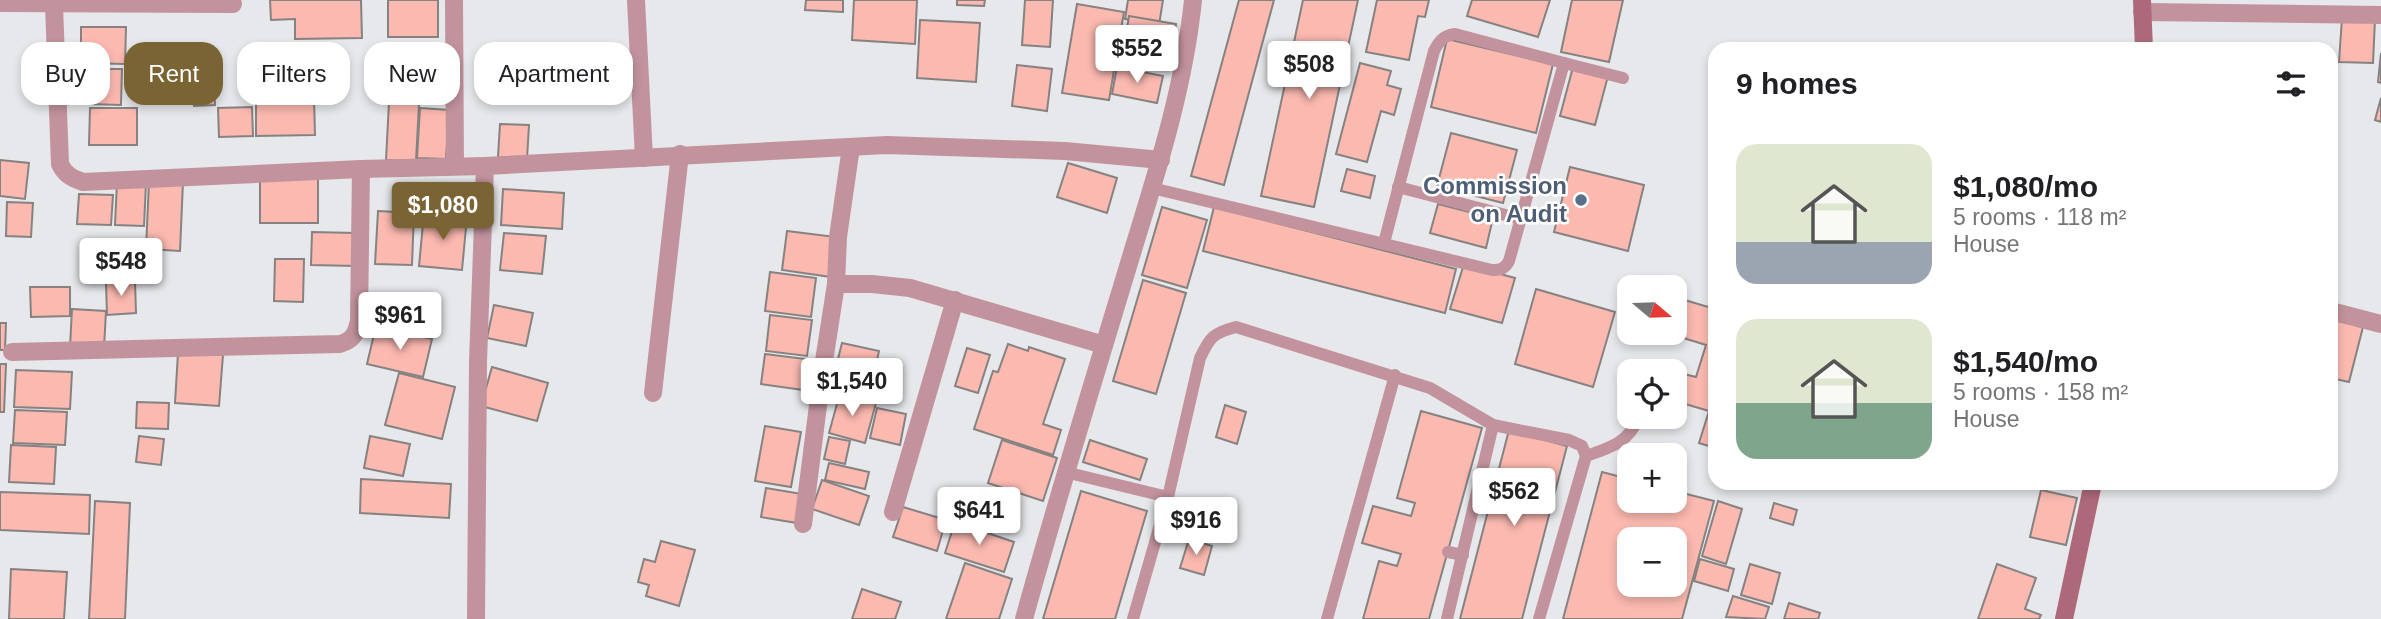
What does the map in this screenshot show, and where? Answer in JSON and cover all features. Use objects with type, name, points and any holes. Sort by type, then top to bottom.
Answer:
[{"type":"main road","points":[[2142,6],[2144,42]]},
{"type":"main road","points":[[2064,619],[2092,490]]},
{"type":"street","points":[[454,0],[455,166]]},
{"type":"street","points":[[1024,619],[1065,472],[1161,160],[1181,80],[1193,0]]},
{"type":"street","points":[[0,3],[233,4]]},
{"type":"street","points":[[639,3],[644,158]]},
{"type":"street","points":[[54,5],[60,164],[71,178],[83,182],[485,166],[887,145],[1065,151],[1161,160]]},
{"type":"street","points":[[2142,6],[2381,15]]},
{"type":"street","points":[[803,524],[836,284],[838,237],[851,147]]},
{"type":"street","points":[[653,393],[680,155]]},
{"type":"street","points":[[476,619],[478,362],[485,166]]},
{"type":"street","points":[[12,352],[340,344],[351,341],[357,332],[359,321],[361,169]]},
{"type":"street","points":[[836,284],[910,288],[1104,345]]},
{"type":"street","points":[[893,512],[955,300]]},
{"type":"street","points":[[2338,313],[2381,324]]},
{"type":"lane","points":[[1384,243],[1434,51],[1439,41],[1447,35],[1455,34],[1623,78]]},
{"type":"lane","points":[[1152,188],[1499,270],[1506,267],[1510,261],[1564,63]]},
{"type":"lane","points":[[1398,187],[1521,219]]},
{"type":"lane","points":[[1133,619],[1168,497],[1200,358],[1209,338],[1236,327],[1430,388],[1493,425],[1569,440],[1582,446],[1586,456],[1539,619]]},
{"type":"lane","points":[[1326,619],[1359,530],[1395,375]]},
{"type":"lane","points":[[1447,619],[1493,425]]},
{"type":"lane","points":[[1586,456],[1615,446],[1629,437],[1633,429]]},
{"type":"lane","points":[[1065,472],[1168,497]]},
{"type":"lane","points":[[1448,552],[1463,555]]},
{"type":"building","points":[[270,0],[361,0],[362,38],[295,39],[295,19],[271,20]]},
{"type":"building","points":[[388,0],[438,0],[438,37],[388,37]]},
{"type":"building","points":[[806,0],[843,0],[843,12],[805,10]]},
{"type":"building","points":[[854,0],[917,0],[915,44],[852,40]]},
{"type":"building","points":[[957,0],[985,0],[984,6],[957,5]]},
{"type":"building","points":[[1025,0],[1053,0],[1050,47],[1022,45]]},
{"type":"building","points":[[1128,0],[1163,0],[1159,25],[1125,19]]},
{"type":"building","points":[[1239,0],[1274,0],[1224,185],[1191,176]]},
{"type":"building","points":[[1303,0],[1358,0],[1314,207],[1261,196]]},
{"type":"building","points":[[1377,0],[1429,0],[1425,17],[1418,16],[1409,60],[1366,52]]},
{"type":"building","points":[[1472,0],[1550,0],[1538,37],[1467,16]]},
{"type":"building","points":[[1572,0],[1623,0],[1609,62],[1561,52]]},
{"type":"building","points":[[1077,4],[1124,12],[1109,100],[1062,93]]},
{"type":"building","points":[[1129,16],[1176,24],[1172,53],[1124,46]]},
{"type":"building","points":[[2342,18],[2375,19],[2373,63],[2339,62]]},
{"type":"building","points":[[920,20],[980,23],[976,82],[917,78]]},
{"type":"building","points":[[81,27],[126,27],[124,64],[110,64],[110,42],[81,42]]},
{"type":"building","points":[[1447,39],[1553,64],[1536,133],[1431,107]]},
{"type":"building","points":[[2381,53],[2381,83],[2378,82]]},
{"type":"building","points":[[1360,63],[1391,71],[1387,85],[1401,89],[1394,115],[1381,111],[1367,162],[1336,154]]},
{"type":"building","points":[[1017,65],[1052,69],[1047,111],[1012,106]]},
{"type":"building","points":[[1117,67],[1163,76],[1157,103],[1112,94]]},
{"type":"building","points":[[1573,67],[1608,76],[1595,125],[1560,116]]},
{"type":"building","points":[[110,69],[122,69],[121,105],[110,105]]},
{"type":"building","points":[[2381,98],[2381,122],[2375,120]]},
{"type":"building","points":[[256,105],[314,105],[315,135],[256,136]]},
{"type":"building","points":[[389,105],[419,105],[416,161],[386,160]]},
{"type":"building","points":[[252,107],[253,136],[219,137],[218,108]]},
{"type":"building","points":[[90,108],[137,108],[137,145],[89,145]]},
{"type":"building","points":[[420,108],[449,110],[446,159],[417,158]]},
{"type":"building","points":[[500,124],[529,125],[527,159],[498,157]]},
{"type":"building","points":[[1451,133],[1517,150],[1503,203],[1437,186]]},
{"type":"building","points":[[0,160],[29,163],[25,199],[0,196]]},
{"type":"building","points":[[1068,163],[1117,178],[1107,213],[1057,197]]},
{"type":"building","points":[[1570,167],[1644,185],[1628,251],[1554,232]]},
{"type":"building","points":[[1347,169],[1375,176],[1370,198],[1341,191]]},
{"type":"building","points":[[260,177],[318,177],[318,223],[260,223]]},
{"type":"building","points":[[149,181],[183,182],[180,251],[146,249]]},
{"type":"building","points":[[117,182],[146,183],[144,226],[115,225]]},
{"type":"building","points":[[503,189],[564,193],[562,229],[501,225]]},
{"type":"building","points":[[79,194],[113,195],[111,225],[77,224]]},
{"type":"building","points":[[7,202],[33,203],[31,237],[6,236]]},
{"type":"building","points":[[1438,204],[1493,218],[1486,248],[1430,233]]},
{"type":"building","points":[[1162,207],[1207,220],[1187,288],[1142,275]]},
{"type":"building","points":[[1214,207],[1456,269],[1445,313],[1203,251]]},
{"type":"building","points":[[378,211],[414,213],[412,265],[375,264]]},
{"type":"building","points":[[424,213],[467,217],[462,270],[419,266]]},
{"type":"building","points":[[787,231],[836,237],[831,277],[782,270]]},
{"type":"building","points":[[312,232],[356,233],[356,266],[311,265]]},
{"type":"building","points":[[504,233],[546,236],[542,274],[500,270]]},
{"type":"building","points":[[275,259],[304,259],[303,302],[274,301]]},
{"type":"building","points":[[1464,264],[1515,278],[1502,323],[1450,309]]},
{"type":"building","points":[[770,272],[816,278],[811,317],[765,311]]},
{"type":"building","points":[[1143,280],[1186,293],[1156,394],[1113,381]]},
{"type":"building","points":[[135,282],[136,313],[107,315],[106,283]]},
{"type":"building","points":[[30,287],[70,287],[70,316],[31,317]]},
{"type":"building","points":[[1536,289],[1615,312],[1593,387],[1515,364]]},
{"type":"building","points":[[1687,301],[1708,307],[1708,411],[1687,405],[1687,375],[1696,377],[1706,345],[1687,339]]},
{"type":"building","points":[[494,305],[533,313],[526,346],[487,338]]},
{"type":"building","points":[[72,309],[106,311],[104,348],[70,347]]},
{"type":"building","points":[[770,315],[812,320],[807,356],[766,351]]},
{"type":"building","points":[[2338,321],[2363,327],[2349,382],[2338,380]]},
{"type":"building","points":[[0,323],[6,323],[5,350],[0,350]]},
{"type":"building","points":[[376,326],[432,339],[423,377],[367,364]]},
{"type":"building","points":[[842,343],[879,351],[872,383],[834,375]]},
{"type":"building","points":[[1008,344],[1028,351],[1029,347],[1065,359],[1043,424],[1061,430],[1053,455],[974,429],[993,371],[998,372]]},
{"type":"building","points":[[967,348],[990,355],[978,393],[955,386]]},
{"type":"building","points":[[178,353],[223,355],[219,406],[175,403]]},
{"type":"building","points":[[765,354],[822,361],[818,392],[761,384]]},
{"type":"building","points":[[0,364],[6,364],[4,412],[0,412]]},
{"type":"building","points":[[492,367],[548,383],[537,421],[481,406]]},
{"type":"building","points":[[16,370],[72,372],[70,409],[14,407]]},
{"type":"building","points":[[399,373],[455,387],[442,439],[385,425]]},
{"type":"building","points":[[840,393],[876,403],[865,443],[829,433]]},
{"type":"building","points":[[137,402],[169,403],[168,429],[136,428]]},
{"type":"building","points":[[1225,405],[1246,412],[1237,444],[1216,437]]},
{"type":"building","points":[[877,408],[906,414],[900,445],[870,438]]},
{"type":"building","points":[[15,410],[67,412],[65,445],[13,443]]},
{"type":"building","points":[[1421,411],[1482,428],[1429,619],[1363,619],[1379,561],[1397,566],[1401,554],[1362,543],[1373,506],[1411,516],[1415,503],[1397,498]]},
{"type":"building","points":[[1708,414],[1708,446],[1699,443]]},
{"type":"building","points":[[765,426],[801,432],[791,487],[755,481]]},
{"type":"building","points":[[1509,430],[1567,446],[1522,619],[1460,619]]},
{"type":"building","points":[[139,436],[164,439],[161,465],[136,462]]},
{"type":"building","points":[[370,436],[410,444],[403,476],[364,468]]},
{"type":"building","points":[[829,437],[850,441],[845,464],[824,459]]},
{"type":"building","points":[[1002,440],[1057,458],[1043,501],[988,483]]},
{"type":"building","points":[[1090,440],[1147,459],[1140,480],[1083,462]]},
{"type":"building","points":[[11,445],[56,447],[54,484],[9,482]]},
{"type":"building","points":[[829,463],[869,472],[865,489],[825,480]]},
{"type":"building","points":[[1602,472],[1617,476],[1617,513],[1687,513],[1687,494],[1714,501],[1682,619],[1563,619]]},
{"type":"building","points":[[361,479],[451,484],[449,518],[360,513]]},
{"type":"building","points":[[822,480],[869,496],[859,525],[812,509]]},
{"type":"building","points":[[766,488],[802,494],[797,523],[761,517]]},
{"type":"building","points":[[2041,490],[2077,498],[2066,545],[2030,537]]},
{"type":"building","points":[[985,491],[1013,500],[1008,516],[980,507]]},
{"type":"building","points":[[1081,491],[1147,511],[1115,619],[1043,619]]},
{"type":"building","points":[[0,492],[90,495],[89,534],[0,530]]},
{"type":"building","points":[[95,501],[130,503],[125,619],[89,619]]},
{"type":"building","points":[[1718,501],[1742,509],[1726,564],[1702,556]]},
{"type":"building","points":[[1774,503],[1797,510],[1793,525],[1770,518]]},
{"type":"building","points":[[903,507],[946,520],[937,551],[893,537]]},
{"type":"building","points":[[955,522],[1014,542],[1004,572],[945,553]]},
{"type":"building","points":[[1189,539],[1212,546],[1204,575],[1180,568]]},
{"type":"building","points":[[661,541],[695,550],[679,606],[646,596],[649,585],[638,582],[644,559],[655,562]]},
{"type":"building","points":[[1700,559],[1734,569],[1728,591],[1694,581]]},
{"type":"building","points":[[965,563],[1012,579],[999,619],[946,619]]},
{"type":"building","points":[[1750,564],[1780,573],[1772,604],[1741,595]]},
{"type":"building","points":[[1997,564],[2036,578],[2025,609],[2041,615],[2039,619],[1978,619]]},
{"type":"building","points":[[11,569],[67,572],[64,619],[9,619]]},
{"type":"building","points":[[862,589],[901,602],[895,619],[852,619]]},
{"type":"building","points":[[1733,596],[1769,607],[1765,619],[1726,617]]},
{"type":"building","points":[[1789,603],[1820,613],[1818,619],[1784,619]]},
{"type":"place","name":"Commission on Audit","points":[[1581,200]]}]
